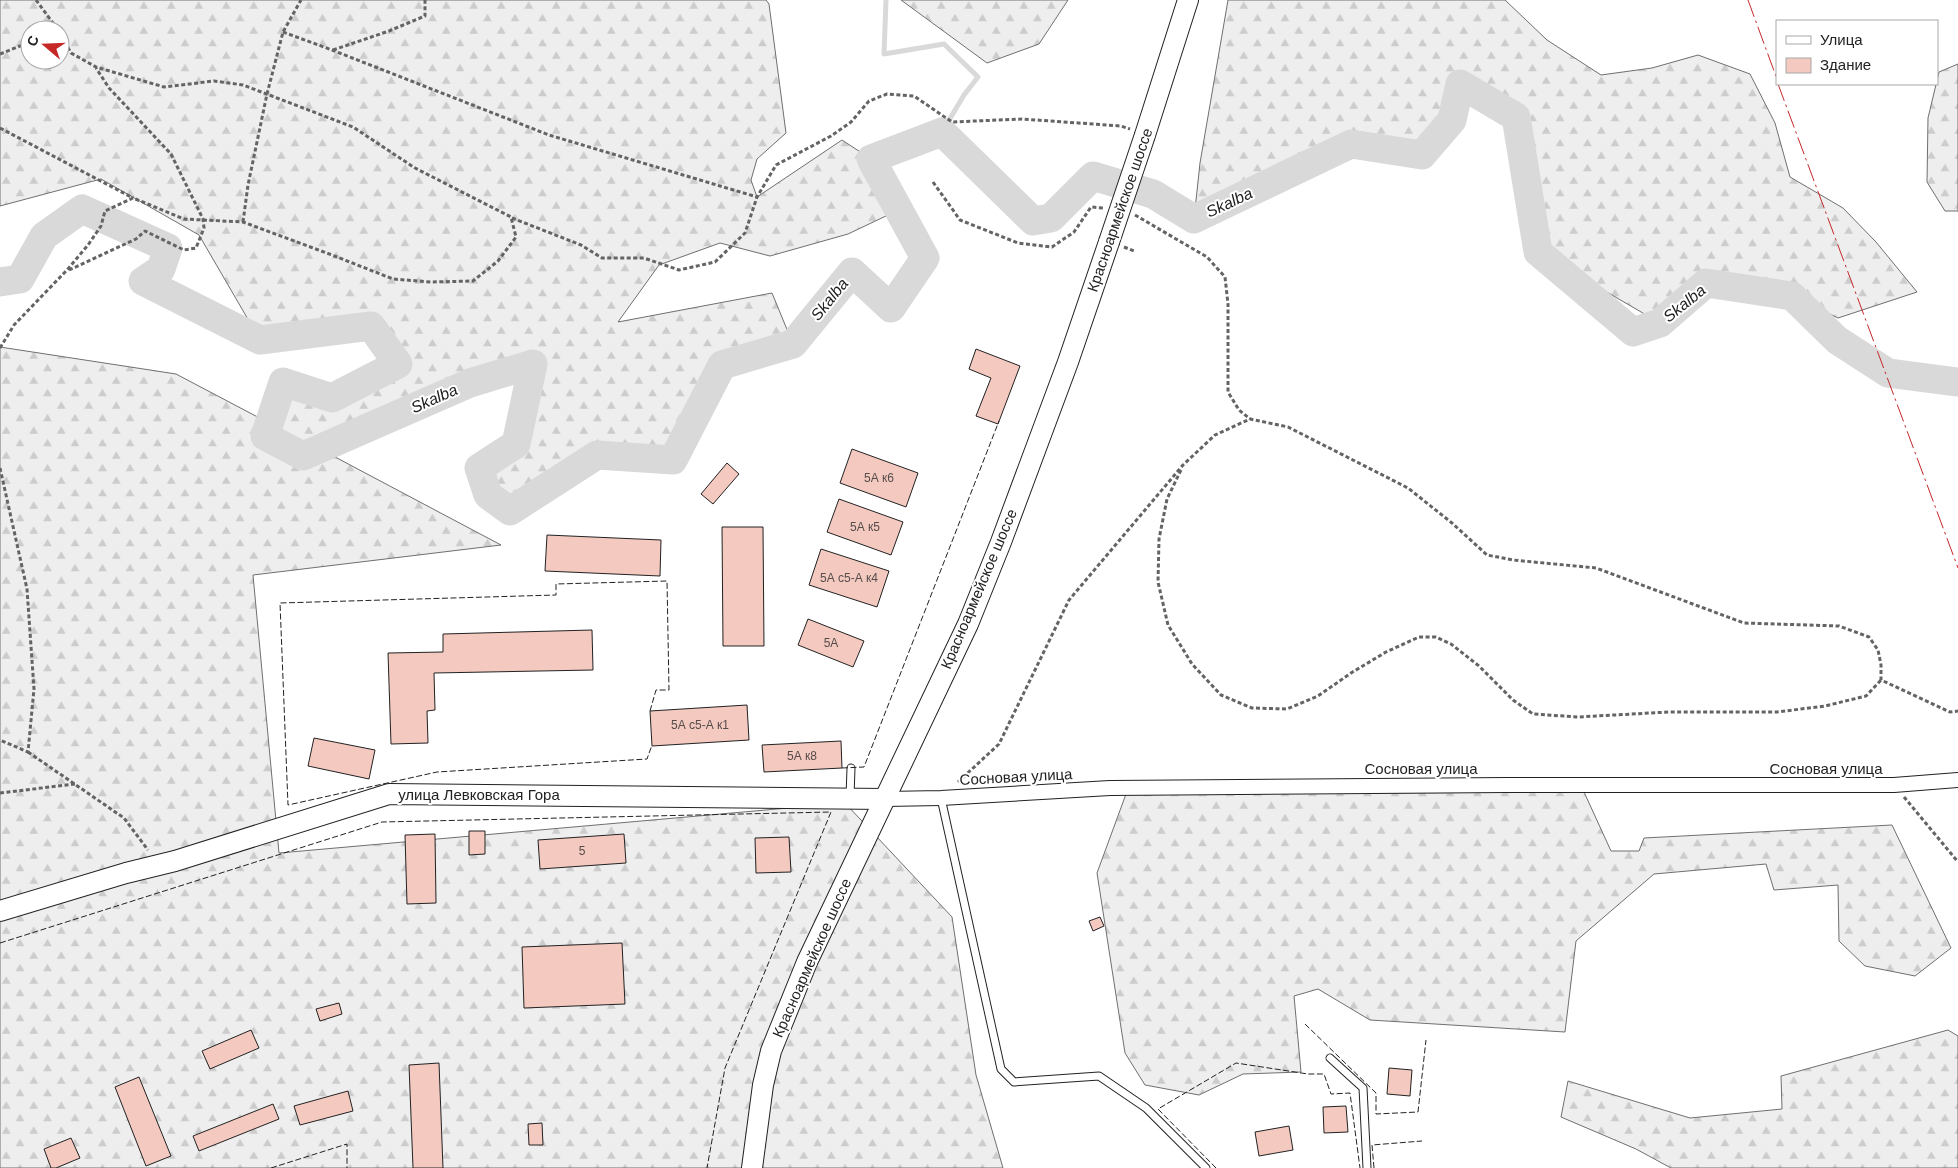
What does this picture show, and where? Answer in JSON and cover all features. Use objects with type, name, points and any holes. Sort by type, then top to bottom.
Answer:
[{"type":"main road","name":"Красноармейское шоссе","points":[[752,1168],[762,1094],[771,1051],[807,962],[968,624],[1001,542],[1068,362],[1145,135],[1188,0]]},
{"type":"main road","name":"улица Левковская Гора","points":[[0,911],[175,861],[389,794],[885,799]]},
{"type":"street","name":"Сосновая улица","points":[[885,799],[941,798],[1110,788],[1894,785],[1958,780]]},
{"type":"lane","points":[[850,798],[851,768]]},
{"type":"lane","points":[[941,798],[1001,1069],[1014,1082],[1099,1076],[1146,1108],[1206,1168]]},
{"type":"lane","points":[[1330,1058],[1363,1088],[1367,1168]]},
{"type":"path","points":[[36,0],[50,20]]},
{"type":"path","points":[[243,222],[248,184],[267,94],[283,32],[301,0]]},
{"type":"path","points":[[332,50],[389,31],[425,16],[425,0]]},
{"type":"path","points":[[283,32],[549,135],[758,197]]},
{"type":"path","points":[[0,54],[20,46]]},
{"type":"path","points":[[70,51],[96,67],[164,87],[214,81],[244,85],[353,127],[415,168],[512,217],[581,245],[602,258],[644,258],[679,270],[715,262],[745,233],[758,197],[776,165],[831,136],[851,122],[869,101],[887,94],[914,96],[952,122],[1022,119],[1120,126]]},
{"type":"path","points":[[67,270],[136,239],[145,232],[184,250],[196,248],[204,228],[203,219],[171,154],[109,88],[96,67]]},
{"type":"path","points":[[0,128],[133,198],[184,219],[243,222],[393,279],[432,282],[473,281],[498,261],[516,237],[512,217]]},
{"type":"path","points":[[933,182],[960,220],[1018,242],[1052,247],[1074,232],[1091,207],[1109,208]]},
{"type":"path","points":[[0,348],[14,324],[67,270],[100,226],[105,211],[133,198]]},
{"type":"path","points":[[1127,210],[1207,258],[1225,277],[1228,304],[1228,392],[1239,410],[1250,419],[1288,427],[1408,488],[1487,554],[1513,560],[1596,568],[1744,623],[1838,626],[1869,637],[1878,650],[1881,680],[1866,696],[1825,706],[1776,712],[1668,712],[1578,717],[1533,714],[1513,700],[1479,666],[1451,644],[1436,637],[1418,637],[1372,660],[1318,696],[1286,709],[1252,708],[1221,695],[1192,664],[1168,625],[1158,582],[1159,539],[1167,499],[1183,465]]},
{"type":"path","points":[[941,798],[999,744],[1069,600],[1183,465],[1215,436],[1250,419]]},
{"type":"path","points":[[0,468],[27,589],[34,689],[28,752]]},
{"type":"path","points":[[1881,680],[1950,712],[1958,711]]},
{"type":"path","points":[[0,740],[28,752],[124,818],[148,851]]},
{"type":"path","points":[[0,793],[76,784]]},
{"type":"path","points":[[1894,785],[1958,862]]},
{"type":"green space","points":[[0,0],[766,0],[769,4],[786,133],[757,159],[751,180],[757,197],[842,140],[871,159],[888,215],[848,234],[770,256],[720,243],[659,265],[618,322],[772,293],[793,344],[722,365],[673,460],[597,455],[510,511],[488,495],[479,468],[516,444],[533,364],[469,383],[320,449],[501,545],[253,575],[279,853],[845,803],[952,917],[976,1075],[1003,1168],[0,1168],[0,347],[176,374],[269,423],[283,382],[332,397],[398,364],[371,326],[260,340],[199,235],[101,179],[0,206]]},
{"type":"green space","points":[[901,0],[1068,0],[1039,44],[987,63]]},
{"type":"green space","points":[[1228,0],[1505,0],[1547,40],[1601,75],[1652,68],[1698,55],[1750,74],[1775,123],[1790,177],[1843,208],[1876,242],[1917,292],[1838,318],[1792,296],[1706,283],[1660,323],[1538,252],[1516,117],[1460,84],[1452,120],[1422,155],[1351,144],[1194,219],[1200,163]]},
{"type":"green space","points":[[1958,64],[1958,211],[1945,211],[1927,182],[1928,118],[1936,85],[1938,85],[1939,72]]},
{"type":"green space","points":[[1584,792],[1611,851],[1639,851],[1644,838],[1892,825],[1951,948],[1915,976],[1865,966],[1839,941],[1838,885],[1774,890],[1766,864],[1654,874],[1576,941],[1565,1032],[1370,1020],[1318,989],[1294,996],[1301,1072],[1243,1074],[1199,1095],[1145,1085],[1125,1053],[1097,873],[1126,794]]},
{"type":"green space","points":[[1948,1030],[1958,1036],[1958,1168],[1671,1168],[1636,1149],[1561,1117],[1568,1081],[1690,1118],[1782,1109],[1781,1076]]},
{"type":"building","points":[[976,349],[1020,366],[998,424],[976,416],[991,378],[969,369]]},
{"type":"building","points":[[852,449],[918,473],[906,507],[840,483]]},
{"type":"building","points":[[727,463],[739,474],[713,504],[701,494]]},
{"type":"building","points":[[839,499],[903,522],[891,555],[827,532]]},
{"type":"building","points":[[722,527],[763,527],[764,646],[723,646]]},
{"type":"building","points":[[547,535],[661,540],[660,576],[545,571]]},
{"type":"building","points":[[821,549],[889,571],[877,607],[809,585]]},
{"type":"building","points":[[808,619],[864,641],[853,667],[798,645]]},
{"type":"building","points":[[592,630],[593,670],[434,673],[435,710],[427,711],[428,743],[391,744],[388,653],[443,652],[443,634]]},
{"type":"building","points":[[747,705],[749,740],[652,746],[650,711]]},
{"type":"building","points":[[314,738],[375,750],[369,779],[308,766]]},
{"type":"building","points":[[841,741],[842,768],[764,772],[762,745]]},
{"type":"building","points":[[469,831],[485,831],[485,854],[469,855]]},
{"type":"building","points":[[435,834],[436,903],[407,904],[405,835]]},
{"type":"building","points":[[624,834],[626,863],[540,869],[538,840]]},
{"type":"building","points":[[789,837],[791,872],[756,873],[755,838]]},
{"type":"building","points":[[1100,917],[1104,926],[1093,931],[1089,921]]},
{"type":"building","points":[[622,943],[625,1004],[524,1008],[522,947]]},
{"type":"building","points":[[339,1003],[342,1014],[320,1021],[316,1009]]},
{"type":"building","points":[[251,1030],[259,1048],[210,1069],[202,1051]]},
{"type":"building","points":[[439,1063],[443,1168],[413,1168],[409,1065]]},
{"type":"building","points":[[1389,1068],[1412,1070],[1410,1096],[1387,1094]]},
{"type":"building","points":[[139,1077],[171,1156],[146,1166],[115,1087]]},
{"type":"building","points":[[348,1091],[353,1111],[300,1125],[294,1106]]},
{"type":"building","points":[[273,1104],[279,1119],[199,1151],[193,1136]]},
{"type":"building","points":[[1346,1106],[1348,1132],[1324,1133],[1323,1107]]},
{"type":"building","points":[[542,1123],[543,1145],[529,1145],[528,1124]]},
{"type":"building","points":[[1289,1126],[1293,1150],[1259,1156],[1255,1132]]},
{"type":"building","points":[[71,1138],[80,1158],[56,1168],[51,1168],[44,1149]]},
{"type":"waterway","points":[[886,0],[884,54],[944,44],[978,77],[964,95],[942,132]]},
{"type":"waterway","name":"Skalba","points":[[0,282],[20,279],[44,236],[82,209],[168,248],[161,269],[143,281],[260,340],[371,326],[398,364],[332,398],[283,382],[265,436],[303,456],[470,383],[533,364],[516,444],[479,468],[488,495],[510,511],[597,455],[673,460],[722,365],[793,344],[852,272],[891,308],[925,258],[871,159],[942,132],[1033,221],[1051,218],[1093,176],[1153,194],[1194,219],[1351,144],[1422,155],[1452,120],[1460,84],[1516,117],[1538,252],[1633,332],[1660,323],[1706,283],[1792,296],[1837,340],[1888,373],[1958,382]]},
{"type":"fence","points":[[842,768],[864,767],[999,421]]},
{"type":"fence","points":[[650,711],[656,690],[669,690],[667,581],[556,584],[556,595],[280,603],[288,805],[437,772],[647,759],[652,745]]},
{"type":"fence","points":[[0,943],[382,822],[831,812],[725,1068],[707,1168]]},
{"type":"fence","points":[[1305,1024],[1376,1093],[1376,1114],[1418,1112],[1426,1040]]},
{"type":"fence","points":[[1216,1168],[1158,1109],[1236,1063],[1308,1074],[1324,1074],[1331,1094],[1350,1093],[1360,1168]]},
{"type":"fence","points":[[1374,1168],[1372,1145],[1422,1141]]},
{"type":"fence","points":[[271,1168],[347,1144],[347,1168]]},
{"type":"power","points":[[1748,0],[1776,76]]},
{"type":"power","points":[[1778,85],[1958,568]]}]
